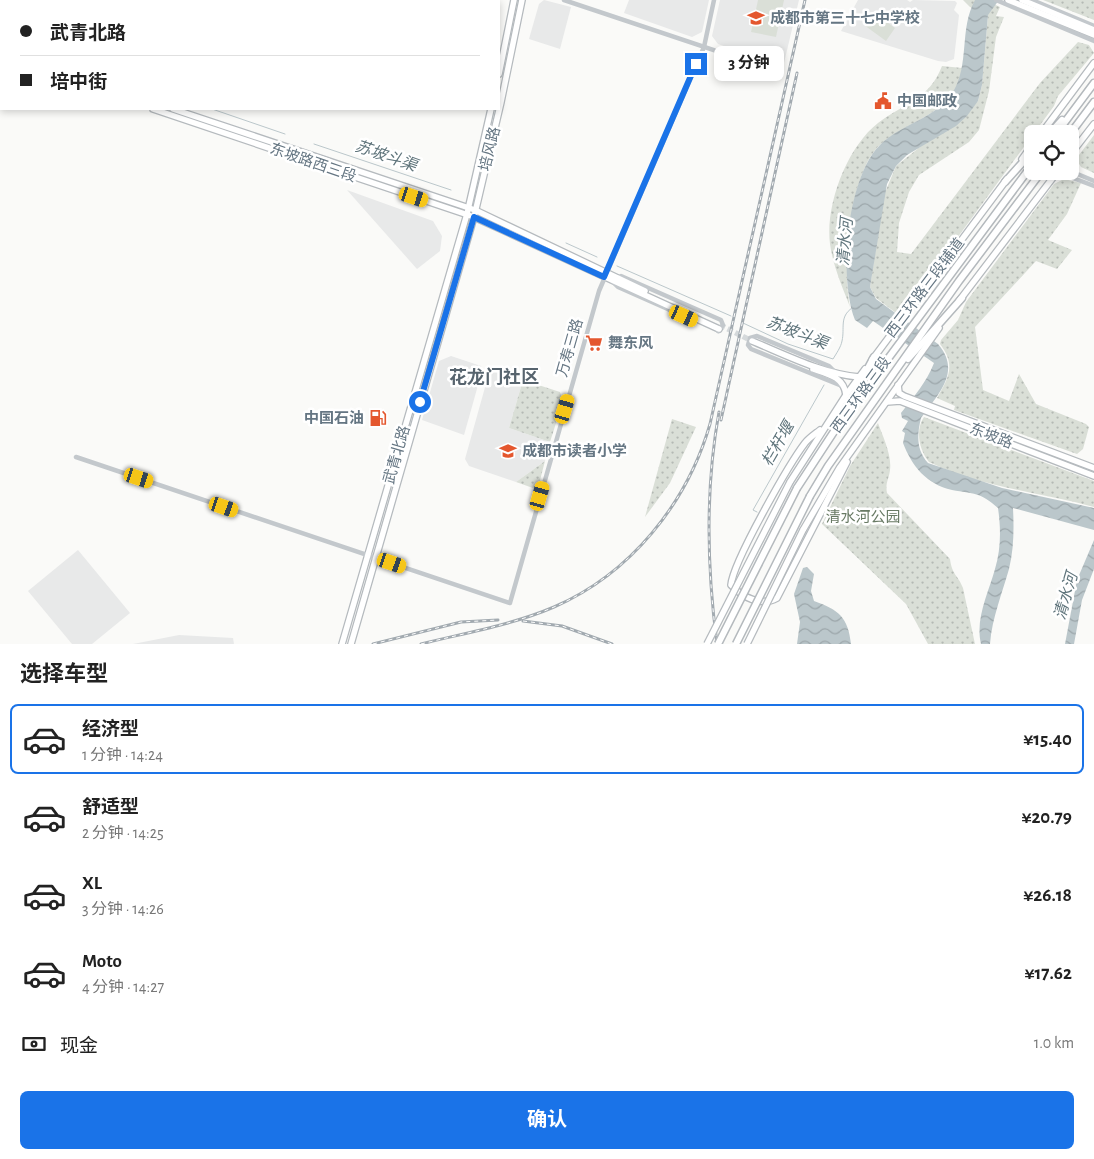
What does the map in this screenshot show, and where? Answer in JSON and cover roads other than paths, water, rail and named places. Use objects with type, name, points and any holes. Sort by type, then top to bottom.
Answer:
[{"type":"highway","points":[[1063,125],[1094,83]]},
{"type":"highway","points":[[1057,125],[1088,91]]},
{"type":"highway","points":[[1077,125],[1094,102]]},
{"type":"highway","points":[[1005,182],[1024,161]]},
{"type":"highway","name":"西三环路三段","points":[[718,644],[797,488],[835,430],[1024,176]]},
{"type":"highway","name":"西三环路三段","points":[[736,644],[810,496],[828,466],[894,374],[929,334],[1036,180]]},
{"type":"highway","points":[[929,334],[962,298]]},
{"type":"highway","points":[[835,430],[874,357]]},
{"type":"main road","points":[[500,69],[514,0]]},
{"type":"main road","name":"培风路","points":[[500,98],[522,0]]},
{"type":"main road","points":[[1008,0],[1094,35]]},
{"type":"main road","points":[[1022,0],[1094,28]]},
{"type":"main road","points":[[1048,125],[1094,63]]},
{"type":"main road","name":"东坡路西三段","points":[[156,110],[467,211],[475,210],[605,275]]},
{"type":"main road","name":"东坡路西三段","points":[[176,110],[467,211],[474,217],[605,275]]},
{"type":"main road","name":"培风路","points":[[467,211],[491,110]]},
{"type":"main road","name":"培风路","points":[[475,210],[497,110]]},
{"type":"main road","points":[[1079,143],[1094,124]]},
{"type":"main road","name":"西三环路三段辅道","points":[[707,644],[790,482],[846,393],[1024,156]]},
{"type":"main road","points":[[962,298],[1052,180]]},
{"type":"main road","name":"武青北路","points":[[351,644],[475,210]]},
{"type":"main road","name":"武青北路","points":[[342,644],[467,211]]},
{"type":"main road","points":[[605,275],[618,278],[720,327],[611,280],[605,275]]},
{"type":"main road","points":[[747,644],[803,530],[850,452],[887,402],[915,352],[929,334]]},
{"type":"main road","points":[[846,393],[844,385],[834,376],[752,342],[836,373],[859,377]]},
{"type":"main road","points":[[898,385],[899,393],[903,400]]},
{"type":"main road","name":"东坡路","points":[[887,402],[903,400],[1094,468]]},
{"type":"main road","name":"东坡路","points":[[936,411],[1094,476]]},
{"type":"main road","points":[[825,426],[806,442],[759,522],[733,573],[731,584],[736,591],[760,602],[769,602],[776,598],[843,472],[850,452]]},
{"type":"street","points":[[564,0],[776,71]]},
{"type":"street","name":"万寿三路","points":[[375,557],[510,602],[605,275],[704,47],[714,0]]},
{"type":"street","points":[[1032,0],[1094,28]]},
{"type":"street","points":[[998,1],[1094,41]]},
{"type":"street","points":[[1079,175],[1094,181]]},
{"type":"street","points":[[1079,177],[1094,186]]},
{"type":"street","points":[[611,280],[618,287],[717,331],[722,329],[721,320],[621,276],[618,278]]},
{"type":"street","points":[[836,373],[829,366],[756,336],[750,338],[748,344],[751,349],[836,382],[846,393]]},
{"type":"street","points":[[76,457],[375,557]]},
{"type":"water","points":[[975,0],[999,0],[988,15],[982,85],[978,101],[967,116],[956,126],[907,155],[896,166],[887,184],[870,287],[876,299],[938,344],[945,354],[948,373],[945,382],[921,418],[919,430],[919,447],[928,463],[1002,488],[1094,508],[1094,530],[1013,508],[1014,523],[1011,561],[995,615],[990,644],[981,644],[980,625],[983,606],[998,554],[1000,531],[998,508],[981,496],[952,490],[927,479],[911,459],[903,443],[905,433],[902,431],[908,421],[902,418],[901,413],[924,383],[934,363],[873,321],[867,328],[855,320],[847,279],[849,229],[853,203],[869,160],[880,145],[898,131],[938,109],[953,92],[961,70],[967,23]]},
{"type":"water","points":[[1094,540],[1094,569],[1082,600],[1074,644],[1065,644],[1077,580]]},
{"type":"water","points":[[807,567],[814,574],[811,591],[814,601],[836,611],[841,616],[850,635],[851,644],[797,644],[800,622],[794,594],[803,568]]},
{"type":"waterway","name":"苏坡斗渠","points":[[215,110],[285,134]]},
{"type":"waterway","name":"苏坡斗渠","points":[[314,144],[451,190]]},
{"type":"waterway","name":"苏坡斗渠","points":[[566,243],[597,257]]},
{"type":"waterway","name":"苏坡斗渠","points":[[617,266],[731,316]]},
{"type":"waterway","name":"苏坡斗渠","points":[[743,323],[788,344],[833,359],[843,336],[845,315],[852,308]]},
{"type":"waterway","name":"栏杆堰","points":[[757,512],[753,510],[824,385]]},
{"type":"tunnel","points":[[720,325],[752,341]]},
{"type":"railway","points":[[421,644],[522,619],[554,607],[582,593],[631,556],[671,508],[687,482],[710,424],[805,0]]},
{"type":"railway","points":[[721,420],[797,73]]},
{"type":"railway","points":[[717,644],[711,587],[709,528],[711,470],[719,412]]},
{"type":"railway","points":[[373,644],[461,622],[498,620]]},
{"type":"railway","points":[[523,621],[562,626],[612,644]]},
{"type":"place","name":"成都市第三十七中学校","points":[[756,18]]},
{"type":"place","name":"中国邮政","points":[[883,101]]},
{"type":"place","name":"舞东风","points":[[594,343]]},
{"type":"place","name":"中国石油","points":[[378,418]]},
{"type":"place","name":"成都市读者小学","points":[[508,451]]},
{"type":"district","name":"花龙门社区","points":[[494,378]]},
{"type":"water label","name":"清水河","points":[[845,242]]},
{"type":"water label","name":"清水河","points":[[1066,596]]},
{"type":"park label","name":"清水河公园","points":[[863,517]]}]
